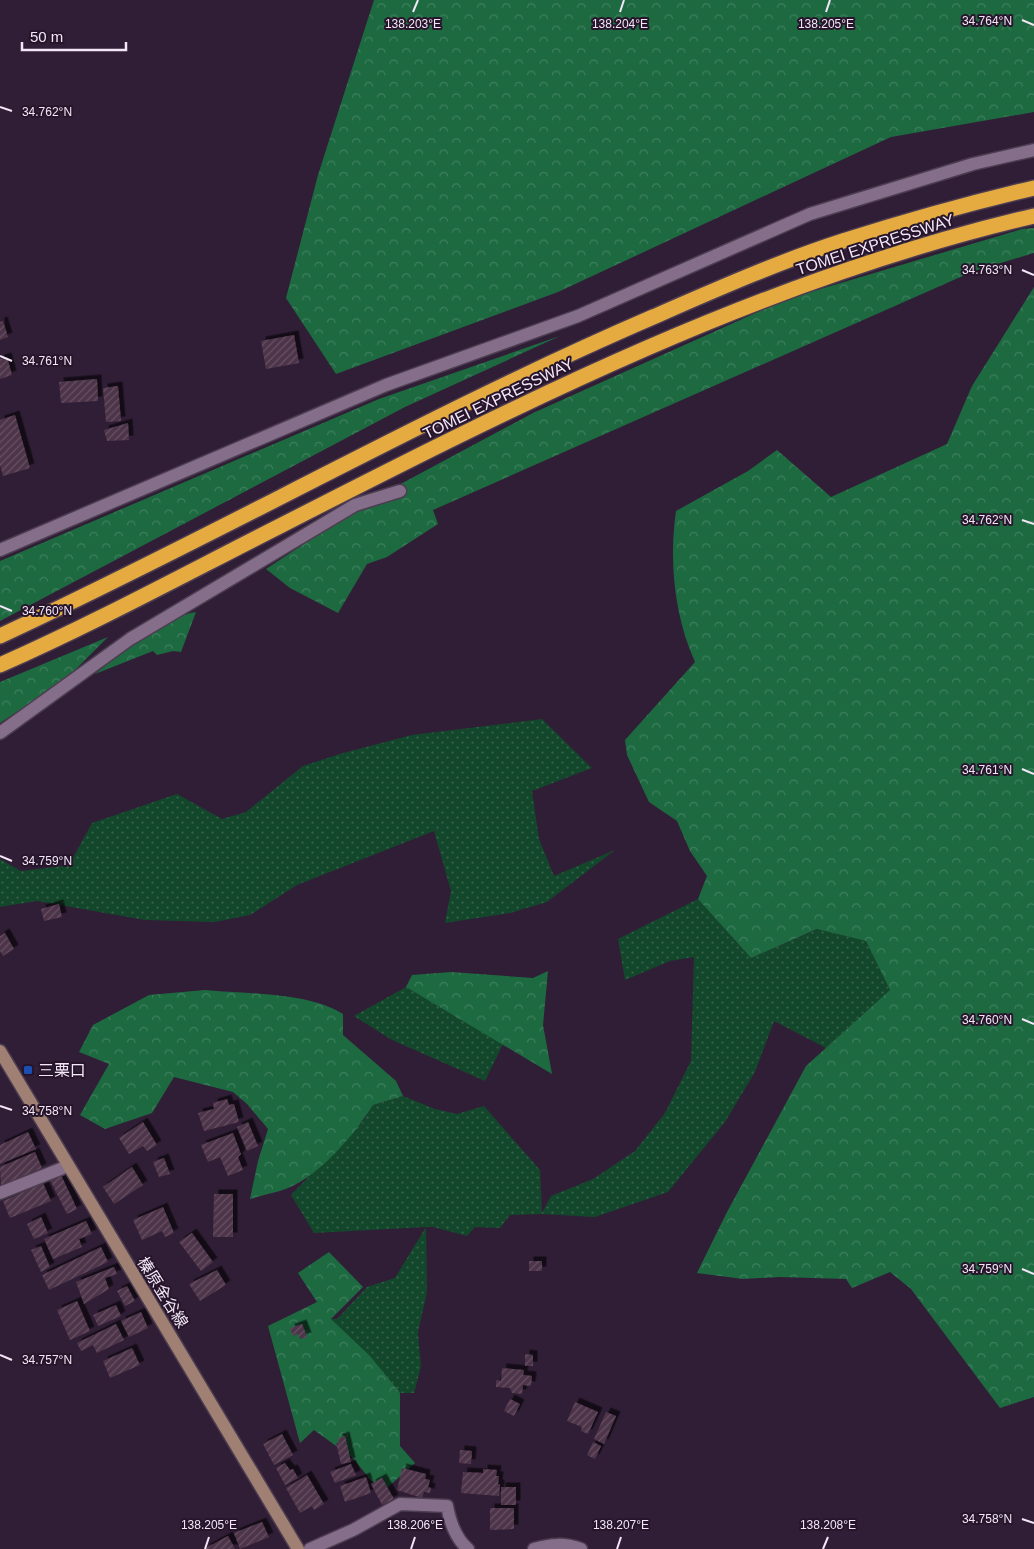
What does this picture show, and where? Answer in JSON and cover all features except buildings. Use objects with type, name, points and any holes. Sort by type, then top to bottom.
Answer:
[{"type":"highway","name":"TOMEI EXPRESSWAY","points":[[0,636],[174,552],[448,411],[598,340],[712,291],[841,242],[939,211],[1034,188]]},
{"type":"highway","name":"TOMEI EXPRESSWAY","points":[[0,665],[135,600],[464,433],[606,365],[694,327],[882,259],[979,229],[1034,216]]},
{"type":"main road","name":"榛原金谷線","points":[[0,1051],[298,1549]]},
{"type":"street","points":[[0,550],[386,385],[578,316],[810,214],[973,164],[1034,150]]},
{"type":"street","points":[[0,733],[130,639],[355,505],[400,491]]},
{"type":"street","points":[[0,1193],[68,1166]]},
{"type":"street","points":[[310,1549],[353,1530],[400,1504],[447,1506],[450,1520],[457,1536],[468,1549]]},
{"type":"street","points":[[534,1549],[552,1544],[570,1545],[581,1549]]},
{"type":"green space","points":[[374,0],[1034,0],[1034,112],[891,137],[558,292],[336,374],[286,298],[318,175]]},
{"type":"green space","points":[[1034,228],[1034,253],[974,271],[433,510],[438,524],[387,557],[367,564],[338,613],[290,588],[266,569],[369,501],[533,413],[787,299],[1022,229]]},
{"type":"green space","points":[[1034,287],[1034,1397],[1000,1408],[911,1289],[890,1272],[852,1288],[846,1279],[780,1277],[743,1279],[697,1273],[726,1214],[806,1066],[890,990],[866,941],[817,929],[751,958],[698,899],[707,876],[690,851],[677,821],[649,802],[627,755],[625,740],[695,662],[682,626],[675,588],[673,549],[676,511],[748,471],[777,450],[831,497],[947,444],[972,386]]},
{"type":"green space","points":[[560,336],[405,407],[0,621],[0,561],[379,399]]},
{"type":"green space","points":[[196,612],[181,652],[173,651],[157,655],[153,651],[95,674],[156,628],[183,615]]},
{"type":"green space","points":[[108,637],[65,680],[0,723],[0,682]]},
{"type":"green space","points":[[542,719],[592,768],[532,791],[539,839],[554,876],[615,850],[547,902],[510,913],[445,923],[451,891],[434,831],[297,885],[250,915],[215,922],[145,920],[37,901],[0,907],[0,859],[21,871],[63,866],[74,856],[92,823],[177,794],[222,819],[246,812],[303,766],[343,753],[412,735]]},
{"type":"green space","points":[[698,899],[751,958],[818,929],[866,941],[890,990],[826,1048],[774,1021],[755,1072],[725,1122],[668,1192],[595,1217],[542,1214],[510,1215],[500,1228],[475,1227],[467,1236],[433,1227],[314,1233],[291,1195],[363,1121],[373,1105],[403,1096],[435,1109],[457,1114],[484,1106],[540,1170],[542,1213],[551,1196],[593,1179],[635,1151],[665,1113],[691,1061],[694,957],[670,961],[625,980],[618,939]]},
{"type":"green space","points":[[548,971],[543,1025],[552,1074],[406,987],[412,975],[451,972],[533,978]]},
{"type":"green space","points":[[406,987],[503,1044],[485,1081],[392,1040],[354,1016]]},
{"type":"green space","points":[[205,990],[295,998],[329,1007],[343,1014],[343,1035],[396,1081],[403,1096],[373,1105],[347,1141],[312,1174],[283,1190],[250,1199],[258,1161],[268,1129],[247,1104],[233,1092],[174,1077],[152,1113],[105,1129],[80,1115],[109,1064],[79,1052],[93,1025],[149,995]]},
{"type":"green space","points":[[426,1227],[427,1292],[418,1332],[421,1367],[414,1393],[400,1393],[331,1319],[337,1319],[367,1287],[395,1278]]},
{"type":"green space","points":[[329,1252],[363,1287],[331,1319],[370,1356],[400,1393],[400,1446],[415,1463],[388,1487],[377,1488],[353,1458],[314,1430],[300,1443],[268,1326],[317,1302],[298,1273]]},
{"type":"place","name":"三栗口","points":[[28,1070]]}]
